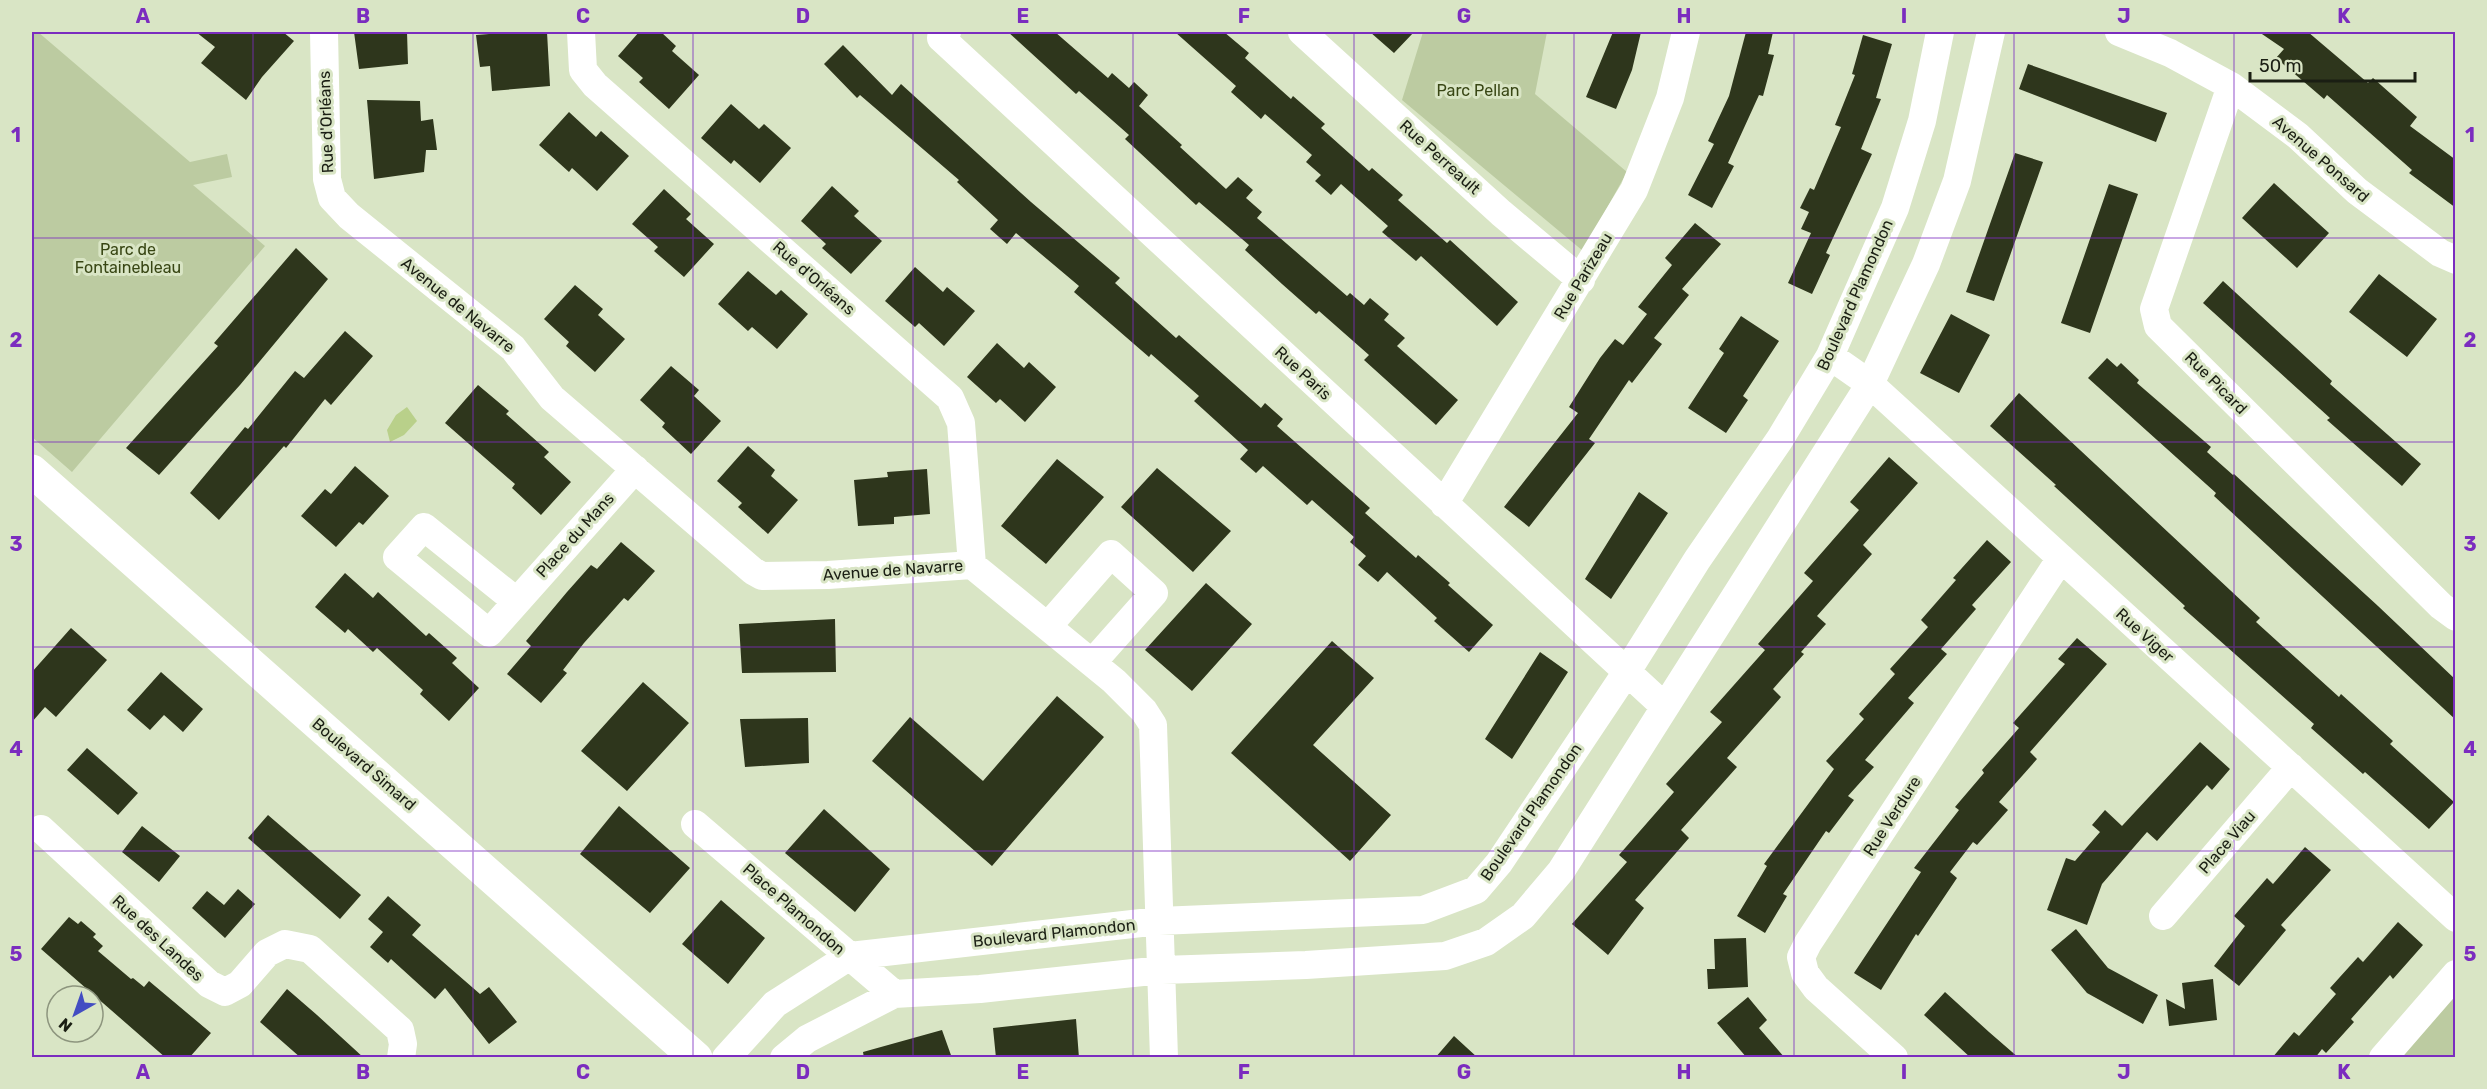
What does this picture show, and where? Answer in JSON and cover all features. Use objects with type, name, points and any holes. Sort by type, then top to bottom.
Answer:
[{"type":"main road","name":"Boulevard Simard","points":[[32,471],[696,1058]]},
{"type":"street","name":"Rue d'Orléans","points":[[324,32],[326,162],[332,198],[349,216],[397,255]]},
{"type":"street","name":"Rue d'Orléans","points":[[581,32],[583,70],[595,85],[950,398],[961,423],[972,565]]},
{"type":"street","name":"Rue Perreault","points":[[1302,32],[1501,213],[1581,280]]},
{"type":"street","name":"Rue Parizeau","points":[[1444,504],[1634,190],[1670,98],[1686,32]]},
{"type":"street","name":"Boulevard Plamondon","points":[[726,1058],[775,1004],[850,956],[1159,921],[1423,910],[1476,890],[1499,863],[1626,673],[1696,560],[1780,439],[1830,356],[1895,208],[1922,121],[1940,32]]},
{"type":"street","points":[[784,1058],[807,1039],[894,994],[980,989],[1162,970],[1306,965],[1445,956],[1486,942],[1523,916],[1561,871],[1870,384],[1926,264],[1957,181],[1991,32]]},
{"type":"street","name":"Avenue Ponsard","points":[[2119,32],[2170,53],[2231,86],[2298,136],[2357,191],[2440,253],[2456,260]]},
{"type":"street","name":"Rue Paris","points":[[944,35],[1444,504],[1665,707]]},
{"type":"street","name":"Rue Picard","points":[[2231,86],[2154,309],[2158,326],[2441,606],[2456,617]]},
{"type":"street","name":"Avenue de Navarre","points":[[397,255],[513,348],[552,398],[728,550],[762,576],[972,565],[1092,663],[1144,711],[1153,724],[1164,1058]]},
{"type":"street","name":"Rue Viger","points":[[1830,356],[1870,384],[2456,918]]},
{"type":"street","name":"Place du Mans","points":[[516,602],[634,469]]},
{"type":"street","points":[[1048,626],[1112,554],[1154,593],[1092,663]]},
{"type":"street","name":"Rue Verdure","points":[[1894,1058],[1816,988],[1805,973],[1801,957],[2061,558]]},
{"type":"street","name":"Place Viau","points":[[2163,916],[2291,767]]},
{"type":"street","name":"Place Plamondon","points":[[695,824],[894,994]]},
{"type":"street","name":"Rue des Landes","points":[[41,829],[209,984],[225,992],[240,984],[267,953],[285,944],[310,949],[400,1030],[403,1044],[401,1058]]},
{"type":"street","points":[[2383,1058],[2456,974]]},
{"type":"green space","name":"Parc de Fontainebleau","points":[[32,32],[38,32],[190,162],[227,154],[232,177],[193,185],[265,246],[72,472],[32,437]]},
{"type":"green space","name":"Parc Pellan","points":[[1423,32],[1547,32],[1535,94],[1627,172],[1583,251],[1402,100]]},
{"type":"green space","points":[[2455,974],[2455,1057],[2383,1057]]},
{"type":"shaded area","points":[[407,407],[417,421],[404,435],[390,442],[387,430],[396,415]]},
{"type":"building","points":[[196,32],[283,32],[294,41],[262,77],[246,100],[201,63],[215,47]]},
{"type":"building","points":[[354,32],[407,32],[408,64],[359,69]]},
{"type":"building","points":[[489,32],[547,32],[550,86],[492,91],[490,66],[480,67],[476,35],[489,34]]},
{"type":"building","points":[[639,32],[661,32],[676,46],[672,51],[699,75],[669,109],[639,82],[643,78],[618,56]]},
{"type":"building","points":[[1008,32],[1055,32],[1108,78],[1112,73],[1129,88],[1134,82],[1148,95],[1139,106],[1182,145],[1180,147],[1226,189],[1238,177],[1253,190],[1246,198],[1262,212],[1257,218],[1347,296],[1350,293],[1364,305],[1370,298],[1389,314],[1384,320],[1405,338],[1397,346],[1458,400],[1436,425],[1364,360],[1369,355],[1319,311],[1316,314],[1282,284],[1245,250],[1249,245],[1199,202],[1196,205],[1125,139],[1129,135],[1079,91],[1076,94]]},
{"type":"building","points":[[1175,32],[1224,32],[1249,53],[1245,58],[1291,99],[1293,96],[1325,124],[1321,128],[1369,171],[1372,168],[1403,195],[1398,200],[1447,243],[1450,240],[1518,302],[1497,326],[1421,256],[1416,261],[1382,232],[1388,226],[1341,184],[1331,195],[1315,181],[1321,175],[1306,162],[1312,155],[1265,114],[1261,119],[1231,92],[1236,86]]},
{"type":"building","points":[[1370,32],[1414,32],[1394,53]]},
{"type":"building","points":[[1613,32],[1641,32],[1632,70],[1616,109],[1586,97]]},
{"type":"building","points":[[1746,32],[1773,32],[1768,54],[1774,55],[1763,96],[1759,95],[1728,163],[1734,166],[1712,208],[1688,195],[1714,144],[1708,141],[1729,96]]},
{"type":"building","points":[[2259,32],[2308,32],[2368,83],[2373,78],[2417,117],[2410,126],[2456,160],[2456,208],[2409,173],[2412,170],[2327,95],[2324,99],[2276,58],[2284,49]]},
{"type":"building","points":[[1863,35],[1892,44],[1876,98],[1881,99],[1861,149],[1872,154],[1826,253],[1830,255],[1812,294],[1788,283],[1811,233],[1801,229],[1809,212],[1800,208],[1810,188],[1814,190],[1841,127],[1835,125],[1855,75],[1852,74]]},
{"type":"building","points":[[843,45],[892,95],[901,84],[1031,202],[1120,278],[1115,283],[1176,338],[1179,335],[1261,408],[1265,403],[1283,419],[1277,426],[1370,508],[1365,513],[1416,558],[1418,555],[1450,583],[1448,585],[1493,625],[1469,652],[1434,621],[1437,618],[1387,572],[1378,582],[1358,565],[1366,556],[1350,542],[1354,537],[1312,500],[1307,505],[1263,466],[1256,473],[1240,459],[1248,450],[1194,401],[1199,396],[1151,354],[1149,357],[1074,292],[1079,286],[1016,233],[1007,244],[990,229],[998,220],[957,182],[959,180],[860,95],[857,98],[824,64]]},
{"type":"building","points":[[2028,64],[2167,113],[2156,142],[2019,89]]},
{"type":"building","points":[[367,100],[420,101],[421,121],[433,119],[437,150],[426,150],[424,172],[374,179]]},
{"type":"building","points":[[731,104],[759,129],[764,124],[791,148],[760,183],[734,160],[731,164],[701,138]]},
{"type":"building","points":[[569,112],[596,137],[601,131],[629,156],[597,191],[572,168],[569,172],[539,145]]},
{"type":"building","points":[[2015,153],[2043,162],[1994,301],[1966,292]]},
{"type":"building","points":[[2274,183],[2329,233],[2297,268],[2242,218]]},
{"type":"building","points":[[2109,184],[2138,194],[2090,333],[2061,323]]},
{"type":"building","points":[[832,186],[859,211],[854,216],[882,241],[851,274],[822,248],[826,244],[801,221]]},
{"type":"building","points":[[664,189],[691,214],[686,219],[714,244],[684,277],[654,251],[658,247],[632,224]]},
{"type":"building","points":[[1695,223],[1721,244],[1682,289],[1689,295],[1654,338],[1662,344],[1632,383],[1629,380],[1589,439],[1595,443],[1529,527],[1504,507],[1578,413],[1569,407],[1600,358],[1615,339],[1623,345],[1647,314],[1638,307],[1672,265],[1665,258]]},
{"type":"building","points":[[296,248],[328,279],[240,385],[159,475],[126,448],[218,346],[214,343]]},
{"type":"building","points":[[915,267],[943,292],[947,287],[975,311],[944,346],[919,323],[915,327],[885,301]]},
{"type":"building","points":[[748,271],[776,295],[781,290],[808,314],[777,349],[752,327],[748,331],[718,304]]},
{"type":"building","points":[[2379,274],[2437,319],[2407,357],[2349,312]]},
{"type":"building","points":[[2223,281],[2332,381],[2330,384],[2421,464],[2402,486],[2327,420],[2330,418],[2203,303]]},
{"type":"building","points":[[575,285],[603,309],[598,315],[625,339],[595,372],[566,346],[569,342],[544,319]]},
{"type":"building","points":[[1951,314],[1990,335],[1959,393],[1920,373]]},
{"type":"building","points":[[1741,316],[1779,341],[1743,396],[1748,400],[1726,433],[1688,408],[1724,353],[1719,349]]},
{"type":"building","points":[[345,331],[373,356],[331,405],[325,399],[286,448],[284,446],[219,520],[190,493],[245,427],[248,429],[295,371],[304,378]]},
{"type":"building","points":[[997,343],[1024,368],[1029,362],[1056,387],[1025,422],[1000,399],[996,403],[967,377]]},
{"type":"building","points":[[2107,358],[2117,367],[2121,363],[2139,380],[2137,383],[2211,447],[2207,452],[2234,474],[2456,680],[2456,720],[2214,496],[2216,493],[2088,378]]},
{"type":"building","points":[[671,366],[699,390],[694,396],[721,421],[691,454],[662,427],[665,423],[640,400]]},
{"type":"building","points":[[478,385],[509,411],[506,414],[549,452],[544,457],[571,482],[541,515],[512,488],[515,484],[445,423]]},
{"type":"building","points":[[2019,393],[2260,618],[2256,622],[2339,697],[2341,694],[2393,741],[2390,744],[2454,802],[2429,829],[2311,728],[2314,724],[2183,608],[2185,606],[1990,426]]},
{"type":"building","points":[[748,446],[775,470],[771,476],[798,500],[768,534],[738,507],[742,503],[717,481]]},
{"type":"building","points":[[1889,457],[1918,483],[1863,545],[1872,554],[1817,616],[1826,624],[1801,652],[1804,654],[1773,689],[1781,697],[1727,758],[1737,767],[1681,830],[1689,838],[1635,900],[1644,908],[1608,955],[1572,924],[1627,862],[1619,855],[1674,792],[1666,784],[1722,722],[1710,712],[1765,650],[1758,644],[1813,581],[1804,573],[1859,510],[1850,502]]},
{"type":"building","points":[[1057,459],[1104,497],[1046,564],[1001,526]]},
{"type":"building","points":[[355,466],[389,496],[363,525],[359,522],[336,547],[301,516],[325,489],[331,494]]},
{"type":"building","points":[[1157,468],[1231,531],[1193,572],[1121,507]]},
{"type":"building","points":[[927,469],[930,514],[894,517],[894,524],[858,526],[854,480],[888,477],[887,472]]},
{"type":"building","points":[[1639,492],[1668,513],[1611,599],[1585,579]]},
{"type":"building","points":[[1987,540],[2011,562],[1972,605],[1976,609],[1941,649],[1947,654],[1908,698],[1914,703],[1865,760],[1874,767],[1848,796],[1854,800],[1829,833],[1826,831],[1783,894],[1787,896],[1765,933],[1737,916],[1767,866],[1764,864],[1834,769],[1826,761],[1864,719],[1859,714],[1895,674],[1890,669],[1928,627],[1921,620],[1956,580],[1953,578]]},
{"type":"building","points":[[621,542],[655,571],[628,601],[624,598],[584,643],[563,670],[567,673],[541,703],[507,674],[531,646],[526,641],[567,592],[591,565],[597,569]]},
{"type":"building","points":[[345,573],[373,598],[378,592],[426,636],[429,633],[457,658],[452,663],[479,688],[449,721],[420,694],[423,690],[377,648],[373,652],[348,629],[345,633],[315,607]]},
{"type":"building","points":[[1206,583],[1252,624],[1192,691],[1145,650]]},
{"type":"building","points":[[835,619],[836,672],[742,673],[739,624]]},
{"type":"building","points":[[71,628],[107,660],[56,717],[45,707],[32,722],[32,672]]},
{"type":"building","points":[[2077,638],[2107,664],[2030,752],[2037,759],[1999,802],[2008,810],[1977,845],[1973,842],[1950,872],[1957,878],[1918,936],[1916,934],[1881,990],[1854,973],[1921,872],[1914,868],[1959,810],[1955,807],[1984,773],[1982,770],[2019,728],[2013,723],[2065,664],[2058,659]]},
{"type":"building","points":[[1332,641],[1374,678],[1313,745],[1391,815],[1350,861],[1231,753]]},
{"type":"building","points":[[1540,652],[1568,672],[1512,759],[1485,739]]},
{"type":"building","points":[[161,672],[203,709],[183,732],[164,715],[150,730],[127,710]]},
{"type":"building","points":[[643,682],[689,723],[627,791],[581,751]]},
{"type":"building","points":[[1057,696],[1104,737],[992,866],[872,761],[910,717],[983,781]]},
{"type":"building","points":[[808,718],[809,763],[745,767],[740,719]]},
{"type":"building","points":[[2200,742],[2230,769],[2212,790],[2207,785],[2157,841],[2147,832],[2102,884],[2087,925],[2047,910],[2066,858],[2075,861],[2100,832],[2092,825],[2105,810],[2122,826]]},
{"type":"building","points":[[87,748],[138,793],[118,815],[67,770]]},
{"type":"building","points":[[619,806],[690,868],[650,913],[580,854]]},
{"type":"building","points":[[824,809],[890,869],[855,912],[785,853]]},
{"type":"building","points":[[268,815],[361,895],[340,919],[248,838]]},
{"type":"building","points":[[142,826],[180,856],[159,882],[122,852]]},
{"type":"building","points":[[2305,847],[2331,870],[2281,925],[2286,930],[2239,986],[2214,966],[2245,926],[2234,916],[2267,878],[2273,884]]},
{"type":"building","points":[[238,889],[255,904],[225,938],[192,908],[207,891],[224,905]]},
{"type":"building","points":[[388,896],[421,925],[412,935],[480,994],[489,987],[517,1022],[489,1044],[445,988],[435,999],[391,959],[388,963],[370,947],[383,932],[368,919]]},
{"type":"building","points":[[721,900],[765,938],[728,984],[682,944]]},
{"type":"building","points":[[69,917],[78,924],[81,921],[96,934],[93,937],[103,946],[98,951],[144,987],[149,981],[211,1033],[189,1058],[166,1058],[105,1005],[105,984],[81,984],[41,949]]},
{"type":"building","points":[[2398,922],[2423,945],[2393,979],[2390,975],[2351,1019],[2354,1022],[2326,1053],[2322,1049],[2315,1058],[2272,1058],[2294,1032],[2299,1036],[2336,994],[2330,988],[2358,957],[2363,962]]},
{"type":"building","points":[[2076,929],[2108,968],[2158,995],[2143,1024],[2087,993],[2051,950]]},
{"type":"building","points":[[1746,938],[1748,987],[1708,989],[1707,969],[1715,969],[1714,939]]},
{"type":"building","points":[[2213,979],[2217,1020],[2169,1026],[2166,999],[2185,1009],[2182,983]]},
{"type":"building","points":[[287,989],[364,1058],[301,1058],[260,1022]]},
{"type":"building","points":[[1945,992],[2019,1058],[1971,1058],[1924,1015]]},
{"type":"building","points":[[1748,997],[1767,1020],[1759,1028],[1785,1058],[1747,1058],[1717,1023]]},
{"type":"building","points":[[1076,1019],[1079,1058],[996,1058],[993,1028]]},
{"type":"building","points":[[942,1030],[952,1058],[864,1058],[863,1052]]},
{"type":"building","points":[[1454,1036],[1478,1058],[1435,1058]]}]
